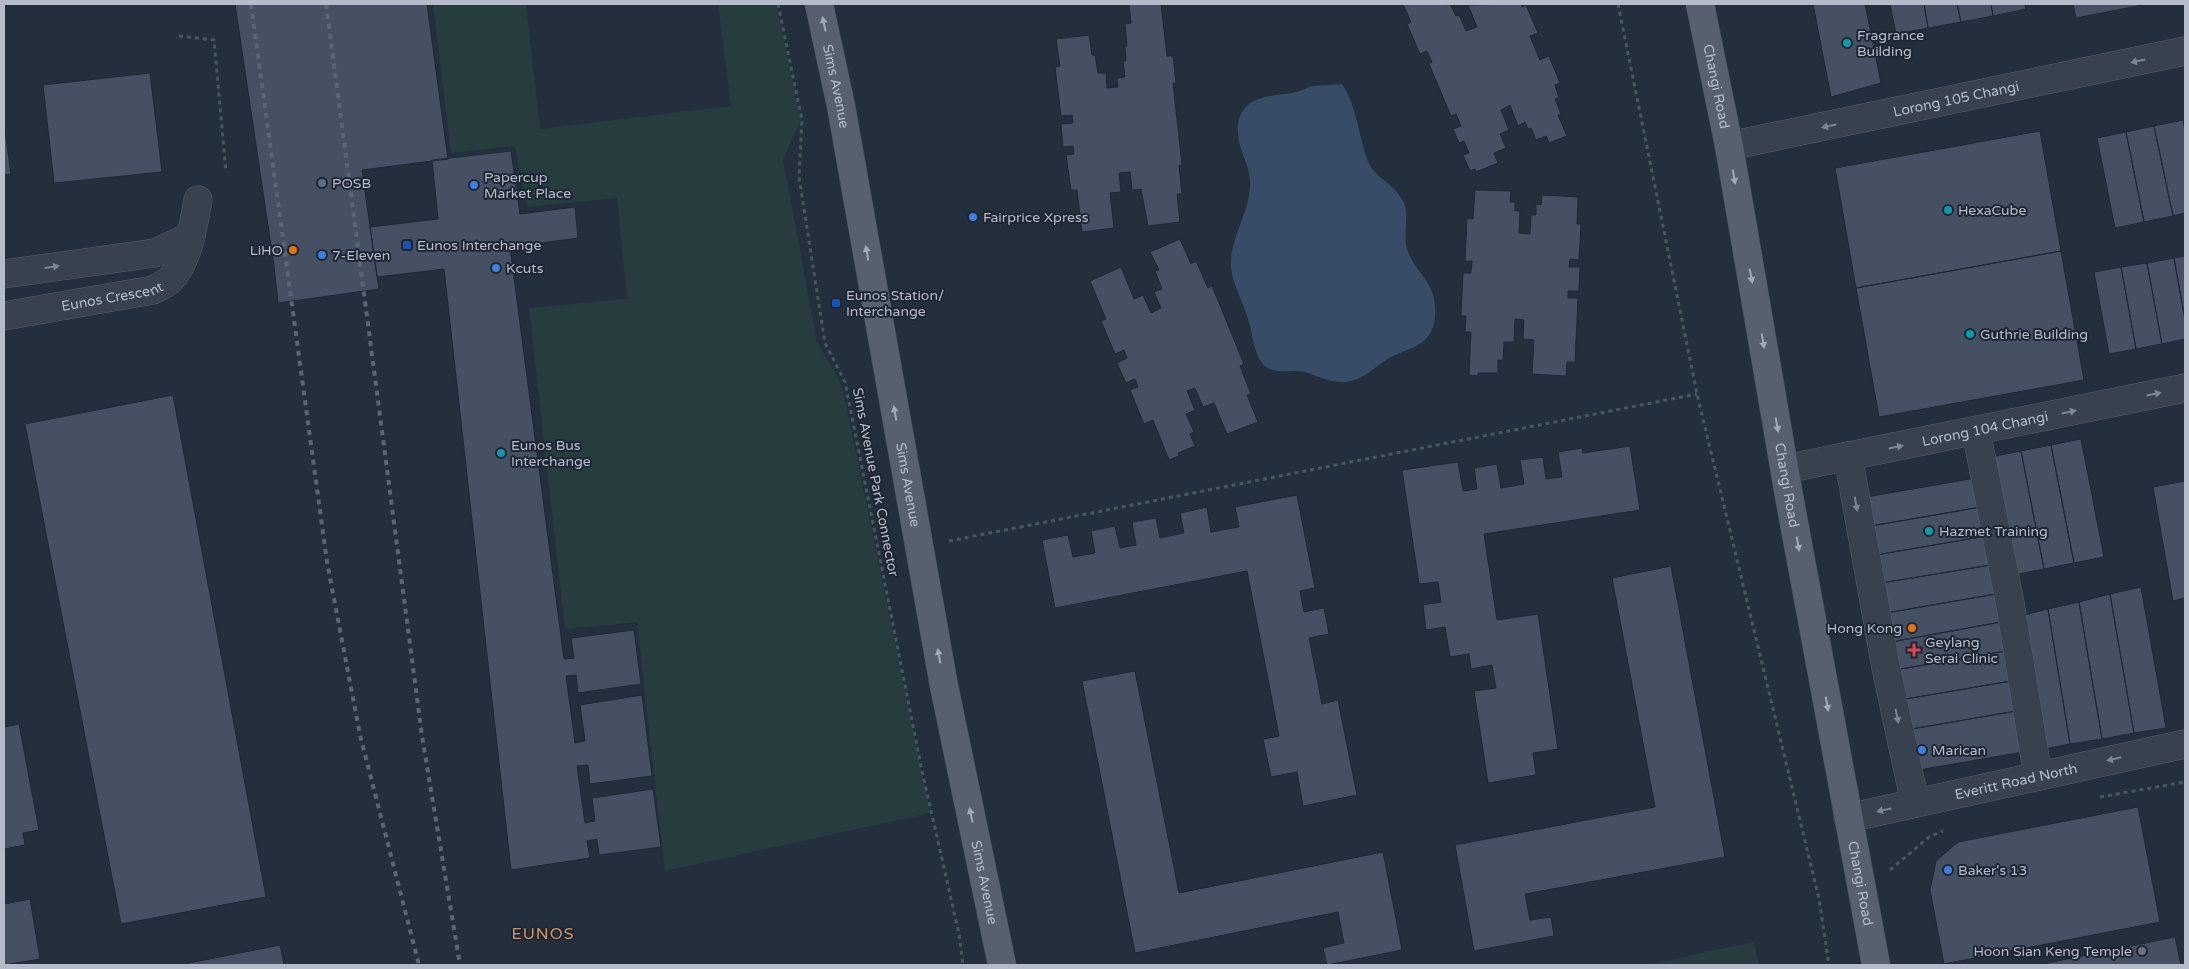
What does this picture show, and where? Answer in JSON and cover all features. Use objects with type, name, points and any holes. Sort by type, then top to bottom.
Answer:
[{"type":"main road","name":"Sims Avenue","points":[[820,4],[841,106],[944,686],[1002,965]]},
{"type":"main road","name":"Changi Road","points":[[1700,4],[1729,146],[1785,469],[1876,965]]},
{"type":"street","name":"Lorong 105 Changi","points":[[1729,146],[2185,51]]},
{"type":"street","name":"Eunos Crescent","points":[[4,316],[153,290],[169,281],[178,268],[190,236],[198,200]]},
{"type":"street","points":[[4,274],[155,253],[190,236]]},
{"type":"street","name":"Lorong 104 Changi","points":[[1785,469],[2185,388]]},
{"type":"street","points":[[1976,431],[2010,604],[2038,776]]},
{"type":"street","points":[[1848,456],[1886,668],[1915,803]]},
{"type":"street","name":"Everitt Road North","points":[[1848,818],[2185,744]]},
{"type":"path","name":"Sims Avenue Park Connector","points":[[778,4],[802,120],[799,177],[825,343],[845,382],[920,762],[959,934],[963,965]]},
{"type":"path","points":[[1618,4],[1697,394],[1819,899],[1829,965]]},
{"type":"path","points":[[179,36],[214,40],[226,172]]},
{"type":"path","points":[[919,547],[1697,394]]},
{"type":"path","points":[[2091,798],[2185,782]]},
{"type":"path","points":[[1889,871],[1929,837],[1945,830]]},
{"type":"green space","points":[[433,4],[526,4],[540,129],[731,106],[718,4],[776,4],[801,120],[783,159],[817,342],[843,390],[930,813],[665,871],[637,622],[565,629],[529,308],[627,299],[617,198],[527,207],[515,146],[451,153]]},
{"type":"green space","points":[[1754,942],[1759,965],[1646,965]]},
{"type":"water","points":[[1342,84],[1351,102],[1370,166],[1395,190],[1404,203],[1406,213],[1406,245],[1409,255],[1433,294],[1435,316],[1430,333],[1426,339],[1415,347],[1393,356],[1357,379],[1336,382],[1303,372],[1270,369],[1262,363],[1255,349],[1247,316],[1234,282],[1231,257],[1247,204],[1250,182],[1238,134],[1240,116],[1251,103],[1263,98],[1297,92],[1313,86]]},
{"type":"building","points":[[235,4],[427,4],[448,159],[362,170],[379,289],[278,303]]},
{"type":"building","points":[[1129,4],[1161,4],[1167,56],[1173,56],[1176,83],[1173,83],[1182,165],[1179,165],[1182,194],[1177,194],[1180,222],[1148,226],[1141,189],[1132,190],[1130,172],[1119,173],[1121,192],[1110,193],[1114,228],[1082,232],[1077,190],[1071,190],[1066,155],[1074,154],[1073,146],[1063,147],[1061,124],[1073,123],[1072,115],[1061,116],[1055,67],[1060,66],[1056,39],[1089,35],[1092,55],[1095,55],[1098,73],[1106,73],[1107,88],[1118,87],[1117,78],[1125,77],[1123,61],[1126,61],[1125,46],[1127,46],[1125,24],[1131,23]]},
{"type":"building","points":[[1403,4],[1450,4],[1456,16],[1459,15],[1466,31],[1477,27],[1468,5],[1521,4],[1522,7],[1526,5],[1538,33],[1530,36],[1540,60],[1549,56],[1560,83],[1555,85],[1559,98],[1555,99],[1561,114],[1558,115],[1567,136],[1549,143],[1546,136],[1536,140],[1531,128],[1528,129],[1525,122],[1518,126],[1510,105],[1501,110],[1509,130],[1500,134],[1506,148],[1494,153],[1498,163],[1476,172],[1475,169],[1470,171],[1463,155],[1469,153],[1464,141],[1459,143],[1453,129],[1461,126],[1456,114],[1451,116],[1429,64],[1432,62],[1427,51],[1420,54],[1407,24],[1411,22]]},
{"type":"building","name":"Fragrance Building","points":[[1813,4],[1865,4],[1881,83],[1831,97]]},
{"type":"building","points":[[1890,4],[1924,4],[1928,28],[1896,34]]},
{"type":"building","points":[[1924,4],[1957,4],[1961,22],[1928,28]]},
{"type":"building","points":[[1957,4],[1991,4],[1993,16],[1961,22]]},
{"type":"building","points":[[1991,4],[2025,4],[2026,9],[1993,16]]},
{"type":"building","points":[[2073,4],[2148,4],[2076,18]]},
{"type":"building","points":[[150,73],[162,172],[54,183],[43,85]]},
{"type":"building","points":[[2183,120],[2185,132],[2185,213],[2173,216],[2154,126]]},
{"type":"building","points":[[4,123],[11,174],[4,175]]},
{"type":"building","points":[[2154,126],[2173,216],[2144,222],[2126,132]]},
{"type":"building","name":"HexaCube","points":[[2040,131],[2061,251],[1856,288],[1835,168]]},
{"type":"building","points":[[2126,132],[2144,222],[2115,228],[2097,138]]},
{"type":"building","name":"Eunos Bus Interchange","points":[[511,151],[520,214],[575,207],[578,238],[510,247],[564,659],[574,658],[571,638],[634,630],[641,684],[578,693],[576,675],[566,676],[575,743],[585,741],[580,705],[642,695],[652,776],[590,784],[588,765],[577,766],[585,823],[595,821],[592,798],[653,789],[661,847],[599,855],[597,839],[587,841],[590,858],[511,870],[444,269],[377,277],[370,227],[438,219],[432,160]]},
{"type":"building","points":[[1475,190],[1511,191],[1510,202],[1515,202],[1515,211],[1520,211],[1519,233],[1530,234],[1531,215],[1536,215],[1536,204],[1541,205],[1542,195],[1578,197],[1577,224],[1581,224],[1579,260],[1570,259],[1569,267],[1580,267],[1579,291],[1568,291],[1568,298],[1578,298],[1575,362],[1567,362],[1566,376],[1532,374],[1534,340],[1523,339],[1524,320],[1515,319],[1514,342],[1504,342],[1503,361],[1498,360],[1498,373],[1478,373],[1478,376],[1469,375],[1471,332],[1465,332],[1466,316],[1461,316],[1463,273],[1471,273],[1472,261],[1465,261],[1467,218],[1473,219]]},
{"type":"building","points":[[1180,239],[1191,264],[1196,261],[1208,288],[1212,286],[1244,364],[1240,366],[1251,394],[1247,395],[1258,422],[1227,434],[1214,403],[1203,407],[1195,388],[1187,391],[1195,410],[1186,414],[1194,432],[1190,434],[1195,446],[1178,453],[1179,456],[1169,460],[1153,420],[1144,424],[1130,390],[1138,387],[1135,379],[1126,383],[1117,363],[1127,358],[1124,350],[1115,354],[1101,321],[1106,319],[1090,281],[1121,267],[1134,299],[1143,295],[1151,313],[1161,308],[1154,292],[1162,289],[1155,271],[1159,270],[1150,252]]},
{"type":"building","name":"Guthrie Building","points":[[2061,251],[2084,380],[1879,417],[1856,288]]},
{"type":"building","points":[[2185,256],[2185,320],[2174,258]]},
{"type":"building","points":[[2174,258],[2185,320],[2185,339],[2162,344],[2147,263]]},
{"type":"building","points":[[2147,263],[2162,344],[2136,349],[2121,267]]},
{"type":"building","points":[[2121,267],[2136,349],[2109,354],[2094,272]]},
{"type":"building","points":[[173,395],[266,897],[121,924],[25,424]]},
{"type":"building","points":[[2081,439],[2104,557],[2074,563],[2051,445]]},
{"type":"building","points":[[2051,445],[2074,563],[2044,569],[2021,451]]},
{"type":"building","points":[[1630,446],[1640,510],[1484,534],[1497,620],[1538,614],[1558,749],[1533,753],[1536,775],[1488,783],[1474,691],[1496,688],[1492,665],[1471,669],[1469,654],[1450,657],[1445,627],[1426,630],[1423,605],[1441,602],[1438,582],[1419,584],[1402,470],[1458,462],[1463,491],[1477,489],[1474,468],[1497,464],[1501,488],[1524,484],[1520,460],[1543,457],[1546,479],[1562,477],[1558,452],[1582,448],[1583,453]]},
{"type":"building","points":[[2021,451],[2044,569],[2014,575],[1991,457]]},
{"type":"building","points":[[1976,478],[1981,507],[1871,526],[1866,497]]},
{"type":"building","points":[[2185,481],[2185,598],[2173,601],[2153,487]]},
{"type":"building","points":[[1297,495],[1315,588],[1300,591],[1304,612],[1324,608],[1329,634],[1309,638],[1322,704],[1338,700],[1357,795],[1303,806],[1297,772],[1271,777],[1263,739],[1279,736],[1247,571],[1055,608],[1042,540],[1068,535],[1073,557],[1095,553],[1091,531],[1115,526],[1120,548],[1136,545],[1132,522],[1156,518],[1160,538],[1184,533],[1180,513],[1207,507],[1211,532],[1239,527],[1235,507]]},
{"type":"building","name":"Hazmet Training","points":[[1981,507],[1986,536],[1876,555],[1871,526]]},
{"type":"building","points":[[1986,536],[1991,565],[1881,583],[1876,555]]},
{"type":"building","points":[[1991,565],[1996,594],[1886,613],[1881,583]]},
{"type":"building","points":[[1671,566],[1725,857],[1525,894],[1530,920],[1551,917],[1554,936],[1474,951],[1455,845],[1655,807],[1612,578]]},
{"type":"building","points":[[2141,587],[2166,728],[2134,733],[2110,594]]},
{"type":"building","points":[[1996,594],[2001,622],[1891,642],[1886,613]]},
{"type":"building","points":[[2110,594],[2134,733],[2102,739],[2079,602]]},
{"type":"building","points":[[2079,602],[2102,739],[2070,744],[2048,609]]},
{"type":"building","points":[[2048,609],[2070,744],[2039,750],[2017,617]]},
{"type":"building","points":[[2001,622],[2006,651],[1895,670],[1891,642]]},
{"type":"building","points":[[2006,651],[2011,681],[1900,700],[1895,670]]},
{"type":"building","points":[[1135,671],[1179,893],[1383,852],[1402,950],[1327,965],[1323,948],[1344,943],[1338,912],[1135,953],[1082,681]]},
{"type":"building","points":[[2011,681],[2016,711],[1906,730],[1900,700]]},
{"type":"building","points":[[2016,711],[2023,752],[1913,771],[1906,730]]},
{"type":"building","points":[[19,724],[39,830],[23,833],[25,845],[4,849],[4,727]]},
{"type":"building","points":[[2138,807],[2160,922],[1944,964],[1930,890],[1936,861],[1958,842]]},
{"type":"building","points":[[30,899],[40,959],[4,965],[4,904]]},
{"type":"building","name":"Hoon Sian Keng Temple","points":[[2175,937],[2181,965],[2038,965]]},
{"type":"building","points":[[280,945],[284,965],[179,965]]},
{"type":"railway","points":[[251,4],[327,562],[360,735],[419,965]]},
{"type":"railway","points":[[326,4],[422,736],[460,965]]},
{"type":"place","name":"Fragrance Building","points":[[1847,43]]},
{"type":"place","name":"POSB","points":[[322,183]]},
{"type":"place","name":"Papercup Market Place","points":[[474,185]]},
{"type":"place","name":"HexaCube","points":[[1948,210]]},
{"type":"place","name":"Fairprice Xpress","points":[[973,217]]},
{"type":"place","name":"Eunos Interchange","points":[[407,245]]},
{"type":"place","name":"LiHO","points":[[293,250]]},
{"type":"place","name":"7-Eleven","points":[[322,255]]},
{"type":"place","name":"Kcuts","points":[[496,268]]},
{"type":"place","name":"Eunos Station/ Interchange","points":[[836,303]]},
{"type":"place","name":"Guthrie Building","points":[[1970,334]]},
{"type":"place","name":"Eunos Bus Interchange","points":[[501,453]]},
{"type":"place","name":"Hazmet Training","points":[[1929,531]]},
{"type":"place","name":"Hong Kong","points":[[1912,628]]},
{"type":"place","name":"Geylang Serai Clinic","points":[[1914,650]]},
{"type":"place","name":"Marican","points":[[1922,750]]},
{"type":"place","name":"Baker's 13","points":[[1948,870]]},
{"type":"place","name":"Hoon Sian Keng Temple","points":[[2142,951]]},
{"type":"district","name":"EUNOS","points":[[543,933]]}]
